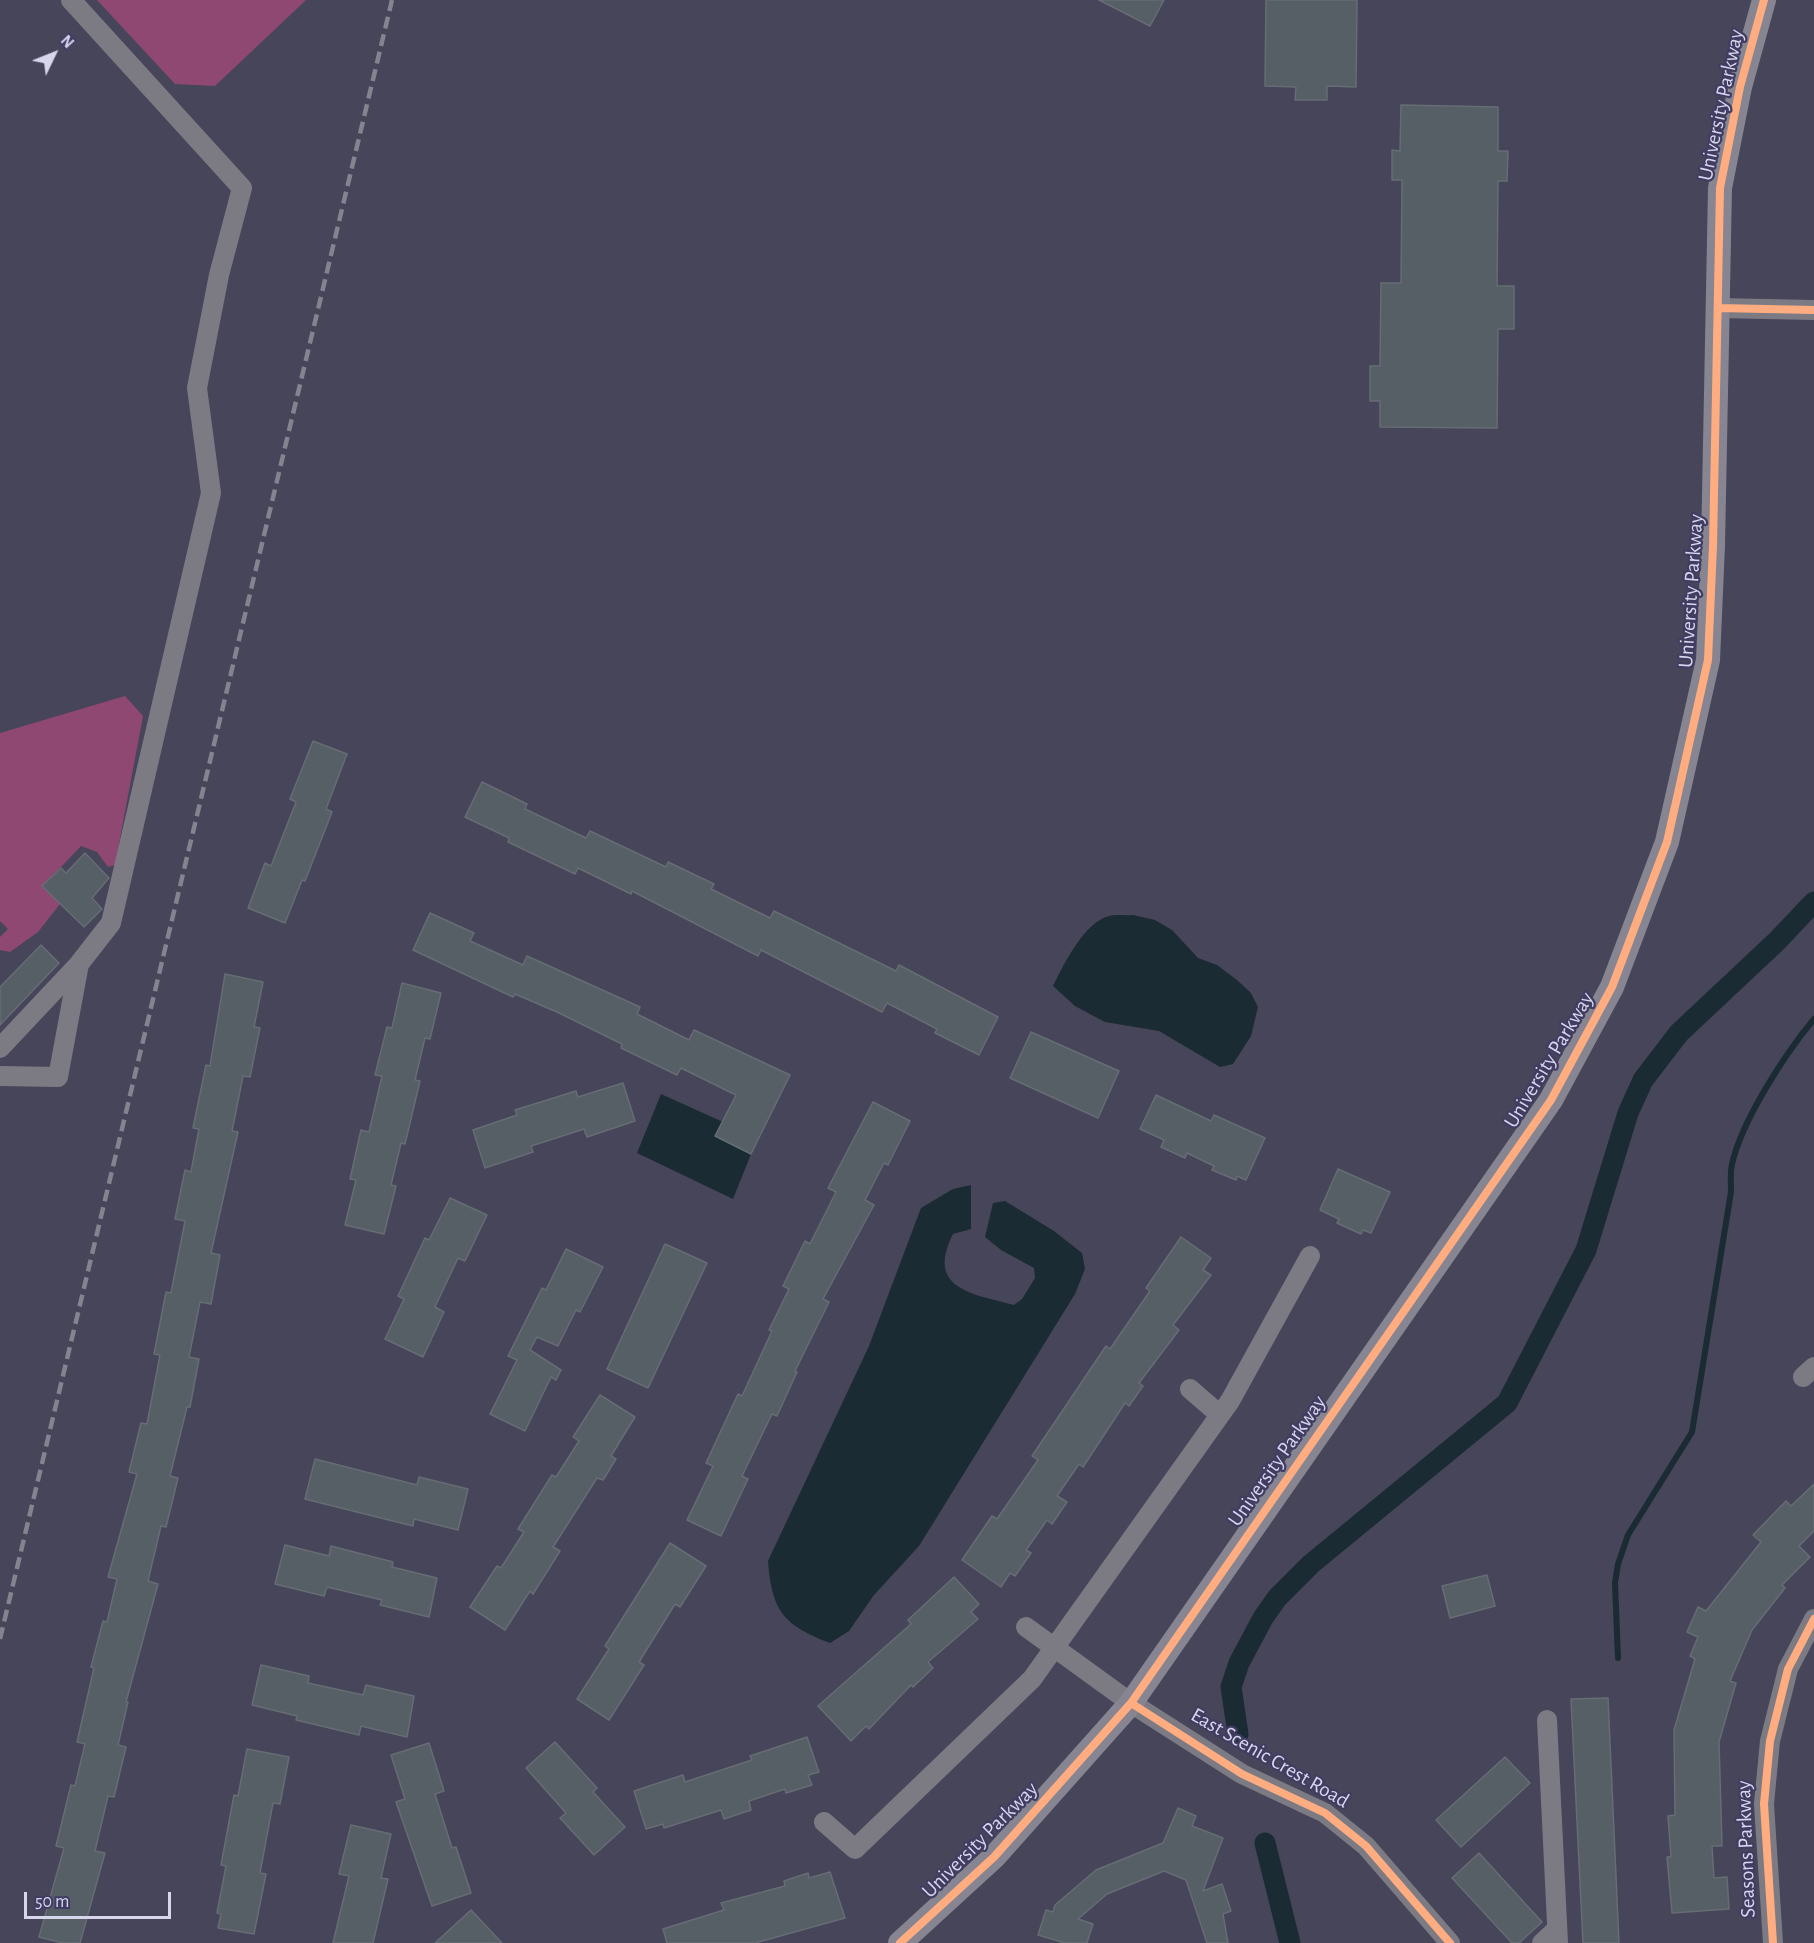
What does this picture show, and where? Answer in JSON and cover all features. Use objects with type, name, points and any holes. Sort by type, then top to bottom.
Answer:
[{"type":"main road","name":"University Parkway","points":[[900,1943],[994,1857],[1131,1703],[1551,1100],[1612,987],[1667,843],[1708,660],[1720,188],[1740,87],[1764,0]]},
{"type":"street","points":[[0,1048],[79,964],[111,923],[211,493],[197,388],[219,275],[242,188],[71,0]]},
{"type":"street","points":[[1718,308],[1814,310]]},
{"type":"street","points":[[0,1076],[58,1077],[79,964]]},
{"type":"street","points":[[824,1822],[855,1849],[1032,1679],[1220,1415],[1310,1256]]},
{"type":"street","points":[[1190,1389],[1220,1415]]},
{"type":"street","name":"Seasons Parkway","points":[[1773,1943],[1764,1803],[1770,1741],[1788,1669],[1814,1619]]},
{"type":"street","name":"East Scenic Crest Road","points":[[1026,1627],[1131,1703],[1242,1774],[1325,1813],[1366,1846],[1450,1943]]},
{"type":"street","points":[[1542,1943],[1558,1936],[1547,1720]]},
{"type":"shaded area","points":[[97,0],[306,0],[215,86],[175,84]]},
{"type":"shaded area","points":[[125,696],[143,716],[115,865],[108,867],[97,852],[81,846],[43,886],[60,904],[38,932],[10,952],[0,950],[0,937],[8,929],[0,921],[0,733]]},
{"type":"water","points":[[1133,915],[1155,920],[1172,930],[1198,958],[1217,965],[1251,993],[1258,1007],[1251,1036],[1233,1064],[1220,1067],[1159,1031],[1105,1022],[1075,1006],[1053,986],[1075,946],[1091,927],[1109,916]]},
{"type":"water","points":[[661,1094],[723,1122],[716,1136],[751,1154],[733,1199],[637,1153]]},
{"type":"water","points":[[971,1185],[971,1229],[953,1234],[946,1252],[945,1267],[949,1278],[958,1286],[983,1297],[1014,1305],[1022,1299],[1035,1278],[1034,1268],[1001,1250],[985,1237],[993,1203],[1005,1201],[1054,1231],[1082,1253],[1085,1269],[1075,1294],[919,1546],[874,1595],[849,1631],[830,1643],[801,1630],[783,1614],[773,1592],[768,1561],[869,1346],[921,1208],[953,1189]]},
{"type":"building","points":[[1099,0],[1164,0],[1150,26]]},
{"type":"building","points":[[1266,0],[1357,0],[1356,87],[1327,86],[1327,100],[1295,100],[1296,87],[1265,86]]},
{"type":"building","points":[[1401,105],[1498,107],[1498,151],[1508,151],[1507,181],[1498,181],[1497,286],[1514,286],[1514,329],[1498,329],[1497,428],[1380,427],[1380,401],[1370,401],[1370,366],[1380,366],[1381,283],[1401,283],[1402,180],[1392,180],[1392,150],[1400,151]]},
{"type":"building","points":[[313,741],[347,754],[326,809],[332,812],[305,881],[302,880],[285,923],[248,908],[265,863],[271,866],[296,802],[290,799]]},
{"type":"building","points":[[482,782],[527,804],[525,809],[586,838],[590,831],[666,867],[668,862],[714,884],[711,889],[770,918],[774,911],[896,971],[899,965],[998,1017],[979,1055],[935,1033],[937,1029],[887,1003],[882,1012],[761,950],[758,956],[632,891],[631,894],[578,868],[575,874],[508,842],[509,838],[465,817]]},
{"type":"building","points":[[85,853],[109,878],[92,898],[102,909],[84,927],[42,886],[61,868],[66,873]]},
{"type":"building","points":[[430,913],[474,933],[470,941],[523,965],[527,956],[640,1007],[637,1014],[689,1040],[694,1030],[790,1075],[751,1154],[715,1136],[736,1095],[681,1068],[677,1075],[621,1048],[622,1044],[557,1012],[515,994],[513,997],[413,950]]},
{"type":"building","points":[[41,945],[59,963],[0,1025],[0,987]]},
{"type":"building","points":[[225,974],[263,982],[254,1027],[260,1028],[250,1077],[243,1076],[232,1131],[238,1132],[211,1253],[220,1255],[211,1304],[200,1302],[189,1357],[199,1359],[190,1407],[187,1407],[170,1476],[178,1478],[166,1527],[161,1526],[148,1581],[158,1584],[126,1702],[128,1702],[118,1745],[126,1747],[114,1797],[108,1796],[95,1851],[105,1853],[80,1943],[63,1943],[39,1937],[64,1848],[56,1846],[71,1785],[75,1786],[85,1744],[77,1742],[94,1668],[91,1667],[103,1621],[107,1622],[117,1579],[108,1577],[137,1474],[129,1472],[141,1423],[147,1424],[160,1355],[154,1354],[166,1292],[171,1293],[185,1221],[175,1219],[185,1170],[191,1172],[199,1129],[193,1128],[206,1065],[210,1066]]},
{"type":"building","points":[[402,983],[441,993],[430,1039],[425,1038],[415,1080],[420,1081],[405,1144],[401,1143],[391,1185],[396,1186],[384,1234],[345,1225],[356,1180],[350,1179],[361,1130],[369,1132],[382,1076],[375,1075],[387,1027],[392,1028]]},
{"type":"building","points":[[1031,1032],[1119,1071],[1098,1118],[1010,1078]]},
{"type":"building","points":[[623,1083],[635,1121],[587,1137],[584,1129],[531,1146],[533,1152],[485,1168],[473,1130],[517,1115],[515,1110],[576,1091],[578,1097]]},
{"type":"building","points":[[1156,1095],[1211,1121],[1214,1115],[1265,1138],[1246,1180],[1237,1176],[1236,1180],[1212,1170],[1214,1166],[1187,1153],[1185,1158],[1161,1147],[1164,1140],[1140,1129]]},
{"type":"building","points":[[873,1102],[910,1121],[888,1165],[884,1163],[865,1200],[874,1205],[823,1299],[829,1302],[795,1371],[797,1372],[777,1416],[772,1414],[742,1476],[748,1479],[721,1536],[687,1520],[713,1466],[706,1463],[738,1394],[742,1396],[772,1331],[769,1330],[789,1289],[783,1286],[805,1241],[810,1244],[836,1192],[828,1188]]},
{"type":"building","points":[[1338,1169],[1390,1192],[1371,1233],[1363,1230],[1361,1234],[1337,1223],[1339,1219],[1320,1210]]},
{"type":"building","points":[[450,1198],[487,1215],[465,1261],[458,1258],[435,1307],[444,1312],[423,1357],[385,1339],[404,1299],[398,1296],[425,1238],[429,1240]]},
{"type":"building","points":[[1181,1237],[1211,1258],[1203,1270],[1211,1275],[1173,1325],[1179,1330],[1139,1383],[1143,1386],[1129,1406],[1125,1403],[1083,1467],[1079,1464],[1057,1496],[1067,1502],[1052,1524],[1047,1520],[1026,1550],[1031,1553],[1015,1576],[1010,1573],[1001,1587],[962,1560],[992,1516],[997,1519],[1038,1460],[1032,1456],[1106,1346],[1110,1349],[1150,1291],[1146,1288]]},
{"type":"building","points":[[665,1244],[707,1263],[648,1388],[607,1369]]},
{"type":"building","points":[[566,1249],[603,1267],[580,1312],[576,1310],[558,1346],[537,1337],[530,1350],[561,1370],[556,1380],[551,1377],[525,1431],[490,1414],[517,1360],[508,1356],[542,1288],[546,1290]]},
{"type":"building","points":[[600,1395],[635,1417],[611,1456],[616,1459],[603,1480],[597,1478],[553,1547],[560,1551],[533,1594],[530,1591],[505,1630],[470,1607],[497,1566],[501,1568],[524,1532],[518,1529],[552,1475],[556,1477],[579,1441],[573,1437]]},
{"type":"building","points":[[315,1459],[417,1485],[419,1477],[468,1489],[458,1530],[414,1519],[413,1526],[305,1499]]},
{"type":"building","points":[[1814,1484],[1814,1531],[1799,1546],[1810,1557],[1782,1585],[1785,1588],[1752,1630],[1730,1681],[1736,1683],[1719,1742],[1722,1846],[1712,1846],[1714,1878],[1727,1877],[1729,1909],[1672,1913],[1667,1857],[1671,1857],[1668,1816],[1675,1815],[1674,1730],[1695,1659],[1690,1656],[1698,1637],[1687,1632],[1698,1607],[1706,1611],[1761,1542],[1753,1535],[1786,1501],[1791,1506]]},
{"type":"building","points":[[670,1543],[706,1566],[680,1607],[675,1604],[639,1662],[644,1665],[609,1720],[577,1699],[609,1649],[605,1646]]},
{"type":"building","points":[[285,1545],[329,1556],[331,1546],[393,1562],[392,1567],[437,1578],[429,1617],[380,1605],[382,1600],[327,1587],[324,1596],[275,1584]]},
{"type":"building","points":[[1487,1575],[1495,1606],[1450,1618],[1442,1586]]},
{"type":"building","points":[[954,1577],[979,1604],[971,1612],[978,1619],[928,1662],[933,1668],[913,1687],[911,1685],[869,1729],[866,1726],[851,1741],[818,1706],[911,1624],[908,1620]]},
{"type":"building","points":[[261,1665],[309,1676],[308,1683],[363,1695],[366,1685],[414,1696],[407,1737],[361,1726],[359,1735],[296,1720],[297,1716],[252,1705]]},
{"type":"building","points":[[1608,1698],[1619,1943],[1583,1943],[1571,1699]]},
{"type":"building","points":[[807,1737],[819,1772],[808,1775],[812,1785],[786,1793],[785,1789],[749,1801],[751,1810],[724,1819],[721,1810],[664,1828],[663,1824],[646,1829],[634,1791],[683,1775],[685,1782],[752,1760],[750,1756]]},
{"type":"building","points":[[555,1742],[597,1788],[593,1792],[625,1827],[594,1855],[560,1818],[566,1813],[526,1768]]},
{"type":"building","points":[[429,1743],[444,1791],[435,1794],[452,1848],[456,1847],[471,1893],[432,1906],[396,1802],[405,1799],[391,1755]]},
{"type":"building","points":[[247,1749],[289,1757],[280,1804],[273,1803],[260,1873],[266,1874],[254,1934],[218,1928],[221,1914],[217,1913],[226,1866],[221,1865],[234,1795],[238,1796]]},
{"type":"building","points":[[1505,1757],[1530,1783],[1461,1847],[1436,1820]]},
{"type":"building","points":[[1178,1808],[1196,1816],[1192,1826],[1223,1838],[1203,1891],[1222,1884],[1231,1911],[1223,1914],[1228,1943],[1207,1943],[1186,1880],[1164,1871],[1107,1894],[1078,1919],[1093,1924],[1087,1943],[1065,1943],[1038,1935],[1046,1910],[1053,1912],[1055,1905],[1096,1870],[1163,1843]]},
{"type":"building","points":[[351,1825],[391,1834],[381,1878],[388,1879],[373,1943],[333,1943],[349,1876],[339,1874]]},
{"type":"building","points":[[1479,1853],[1542,1922],[1519,1943],[1512,1943],[1452,1878]]},
{"type":"building","points":[[830,1872],[845,1918],[755,1943],[667,1943],[663,1929],[724,1910],[721,1903],[785,1886],[784,1881],[808,1873],[809,1878]]},
{"type":"building","points":[[471,1910],[502,1943],[435,1943]]},
{"type":"waterway","points":[[1238,1734],[1231,1687],[1239,1663],[1263,1618],[1277,1598],[1311,1564],[1507,1403],[1586,1250],[1628,1113],[1643,1080],[1679,1033],[1777,941],[1814,902]]},
{"type":"waterway","points":[[1618,1658],[1615,1583],[1618,1564],[1628,1535],[1692,1432],[1731,1192],[1731,1167],[1737,1147],[1766,1088],[1790,1050],[1814,1019]]},
{"type":"waterway","points":[[1265,1843],[1290,1943]]},
{"type":"railway","points":[[0,1639],[392,0]]},
{"type":"cycle path","points":[[900,1943],[994,1857],[1131,1703],[1551,1100],[1612,987],[1667,842],[1708,660],[1713,546],[1720,188],[1740,87],[1764,0]]},
{"type":"cycle path","points":[[1718,308],[1814,310]]},
{"type":"cycle path","points":[[1773,1943],[1764,1804],[1770,1741],[1788,1669],[1814,1619]]},
{"type":"cycle path","points":[[1131,1703],[1242,1774],[1325,1813],[1366,1846],[1450,1943]]}]
